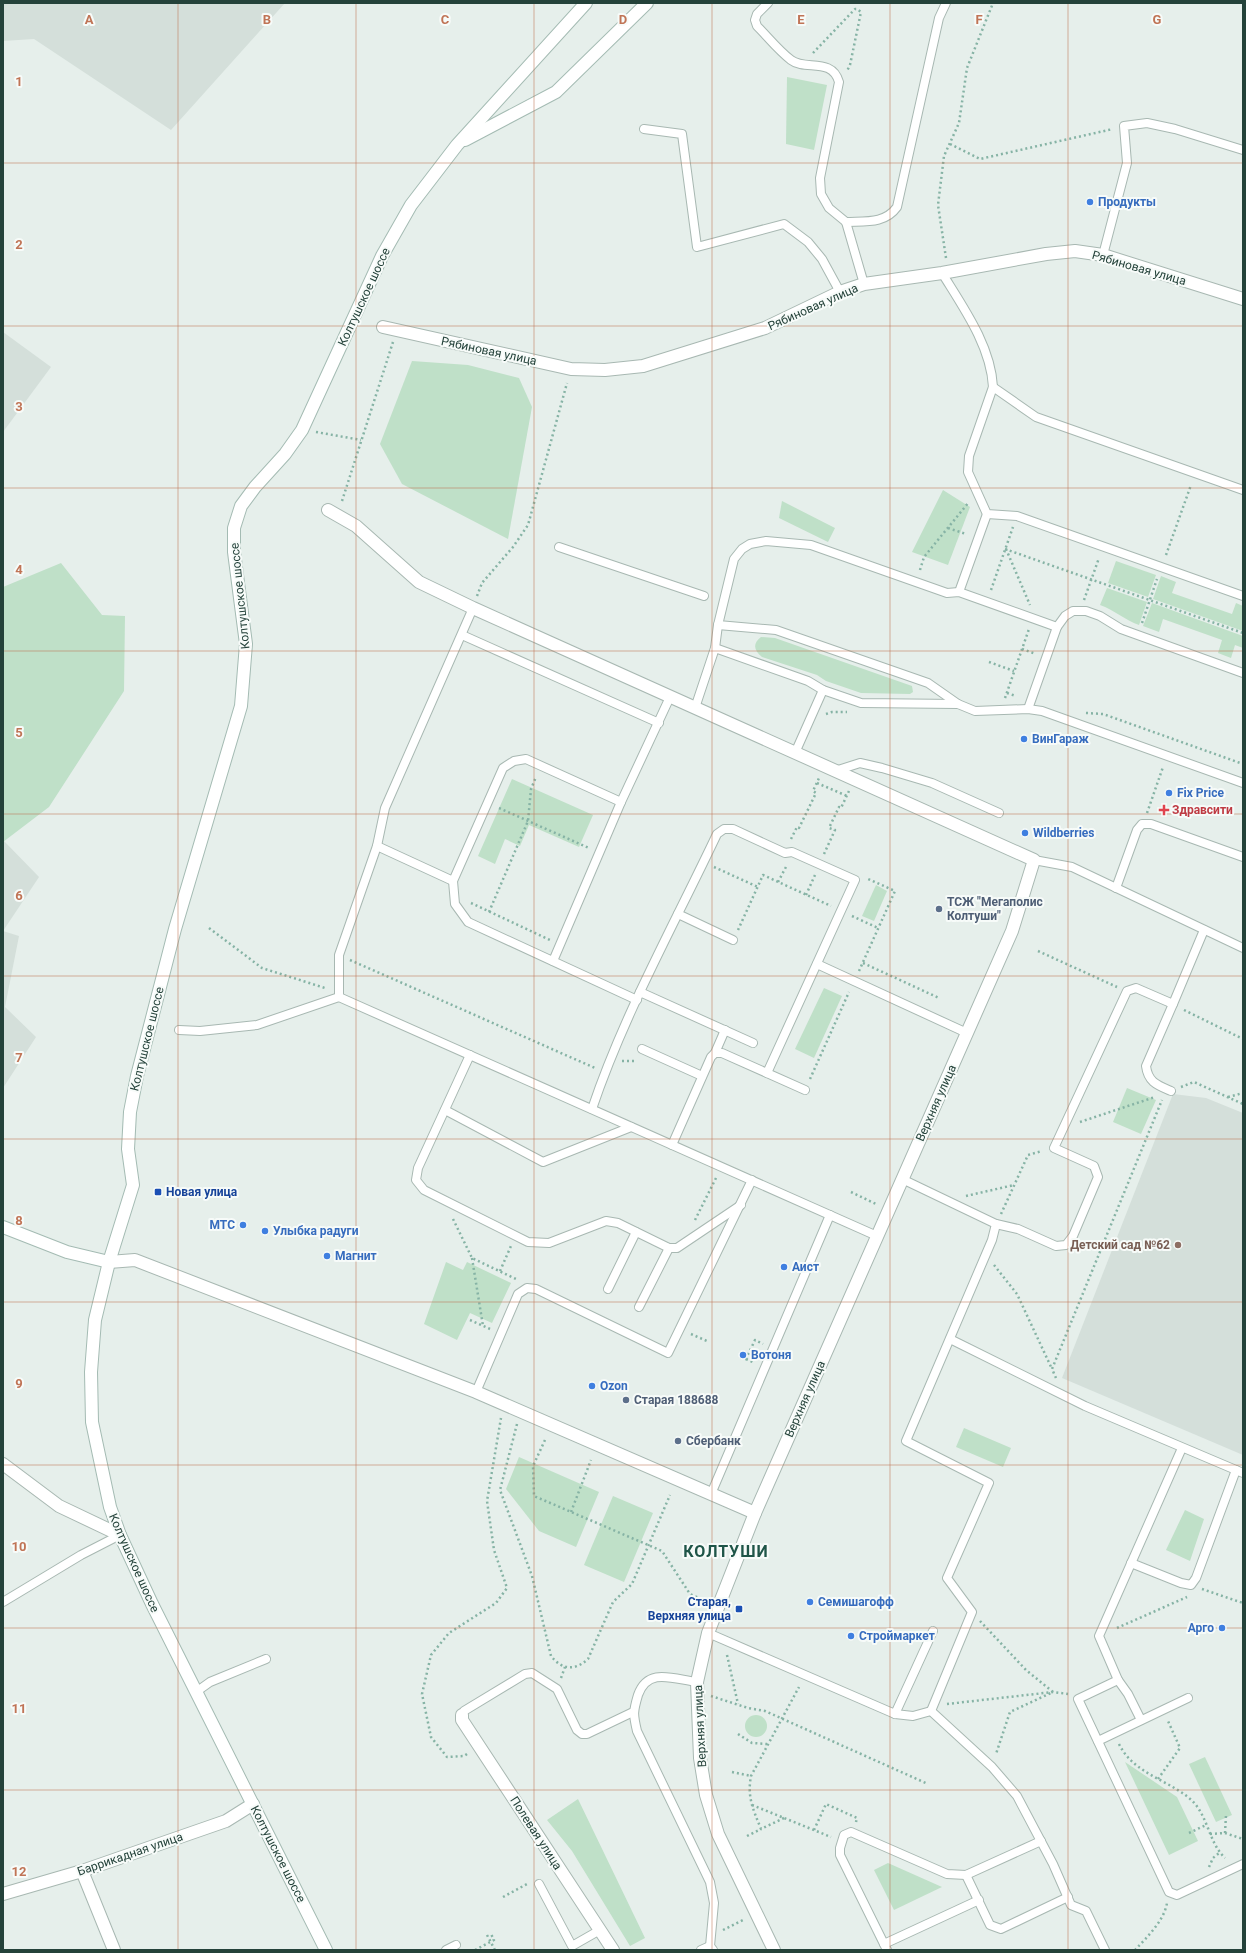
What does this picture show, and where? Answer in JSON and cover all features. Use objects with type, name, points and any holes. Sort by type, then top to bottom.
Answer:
[{"type":"street","name":"Колтушское шоссе","points":[[326,1950],[152,1604],[120,1535],[110,1507],[92,1422],[91,1372],[95,1320],[109,1262],[133,1185],[128,1149],[130,1112],[136,1076],[177,922],[241,706],[246,644],[235,568],[234,528],[241,506],[255,487],[285,454],[302,430],[382,256],[411,205],[457,144],[586,3]]},
{"type":"street","name":"Колтушское шоссе","points":[[457,144],[556,92],[646,3]]},
{"type":"street","name":"Рябиновая улица","points":[[383,327],[570,369],[606,370],[643,366],[765,328],[840,292],[864,284],[945,273],[1046,254],[1075,251],[1102,255],[1243,299]]},
{"type":"street","points":[[333,512],[356,526],[419,582],[473,608],[1034,860]]},
{"type":"street","name":"Верхняя улица","points":[[774,1950],[718,1834],[706,1795],[700,1758],[697,1682],[708,1633],[717,1606],[755,1513],[1012,931],[1034,860]]},
{"type":"street","points":[[3,1227],[67,1252],[109,1262],[136,1260],[476,1392],[755,1513]]},
{"type":"street","points":[[3,1464],[59,1506],[120,1535]]},
{"type":"street","name":"Полевая улица","points":[[462,1715],[462,1720],[613,1950]]},
{"type":"street","name":"Баррикадная улица","points":[[3,1894],[82,1871],[226,1821],[253,1804]]},
{"type":"street","points":[[82,1871],[114,1950]]},
{"type":"lane","points":[[768,3],[757,14],[755,20],[757,26],[792,61],[830,69],[836,74],[839,82],[820,178],[821,194],[829,208],[846,222],[864,284]]},
{"type":"lane","points":[[846,222],[883,220],[892,215],[897,207],[942,5]]},
{"type":"lane","points":[[1102,255],[1127,163],[1124,126],[1147,123],[1175,129],[1243,150]]},
{"type":"lane","points":[[644,129],[682,134],[697,247],[784,224],[808,242],[822,260],[840,292]]},
{"type":"lane","points":[[945,273],[983,348],[992,375],[993,386],[969,456],[968,472],[987,514],[959,592]]},
{"type":"lane","points":[[993,386],[1036,417],[1243,490]]},
{"type":"lane","points":[[987,514],[1017,516],[1243,596]]},
{"type":"lane","points":[[696,708],[715,648],[718,625],[734,559],[742,549],[750,544],[766,541],[811,545],[946,593],[959,592],[1057,627]]},
{"type":"lane","points":[[559,547],[704,596]]},
{"type":"lane","points":[[339,997],[339,955],[376,846],[386,808],[473,608]]},
{"type":"lane","points":[[1028,709],[1057,627],[1065,616],[1073,611],[1080,610],[1100,616],[1121,629],[1243,673]]},
{"type":"lane","points":[[718,625],[776,630],[928,683],[958,704],[975,711],[1028,709],[1042,711],[1243,783]]},
{"type":"lane","points":[[462,635],[659,723]]},
{"type":"lane","points":[[715,648],[808,681],[823,690],[861,704],[958,704]]},
{"type":"lane","points":[[795,753],[823,690]]},
{"type":"lane","points":[[553,961],[621,802],[670,697]]},
{"type":"lane","points":[[621,802],[526,759],[514,761],[503,768],[453,881],[455,904],[468,922],[553,961],[726,1030],[753,1043]]},
{"type":"lane","points":[[835,771],[860,764],[882,768],[932,783],[999,813]]},
{"type":"lane","points":[[1116,888],[1137,830],[1142,824],[1151,824],[1243,857]]},
{"type":"lane","points":[[592,1109],[604,1073],[639,996],[717,834],[724,829],[733,829],[785,853],[792,852],[855,880],[767,1074]]},
{"type":"lane","points":[[376,846],[453,881]]},
{"type":"lane","points":[[1034,860],[1072,867],[1243,948]]},
{"type":"lane","points":[[678,914],[734,940]]},
{"type":"lane","points":[[1168,1092],[1153,1083],[1147,1075],[1146,1066],[1204,930]]},
{"type":"lane","points":[[817,964],[967,1033]]},
{"type":"lane","points":[[902,1179],[996,1224],[1018,1229],[1056,1246],[1066,1245],[1073,1236],[1098,1177],[1094,1166],[1054,1148],[1127,991],[1136,988],[1173,1004]]},
{"type":"lane","points":[[179,1030],[200,1031],[257,1025],[339,997],[877,1236]]},
{"type":"lane","points":[[672,1145],[702,1076],[726,1030]]},
{"type":"lane","points":[[642,1049],[702,1076]]},
{"type":"lane","points":[[715,1053],[722,1053],[805,1090]]},
{"type":"lane","points":[[470,1055],[418,1168],[416,1180],[424,1190],[528,1242],[550,1243],[606,1221],[618,1222],[669,1248],[677,1248],[741,1204]]},
{"type":"lane","points":[[445,1110],[543,1162],[631,1127]]},
{"type":"lane","points":[[476,1392],[518,1294],[527,1288],[536,1289],[668,1353],[752,1180]]},
{"type":"lane","points":[[711,1494],[830,1215]]},
{"type":"lane","points":[[708,1633],[895,1714],[913,1716],[932,1708],[972,1612],[947,1578],[989,1483],[906,1441],[992,1240],[996,1224]]},
{"type":"lane","points":[[608,1289],[636,1232]]},
{"type":"lane","points":[[639,1307],[669,1248]]},
{"type":"lane","points":[[950,1338],[1056,1392],[1240,1472],[1196,1578],[1190,1585],[1181,1583],[1131,1563]]},
{"type":"lane","points":[[1141,1720],[1128,1694],[1118,1680],[1099,1636],[1182,1448]]},
{"type":"lane","points":[[3,1602],[80,1555],[120,1535]]},
{"type":"lane","points":[[895,1714],[933,1631]]},
{"type":"lane","points":[[196,1692],[210,1682],[266,1659]]},
{"type":"lane","points":[[462,1715],[464,1711],[525,1674],[532,1673],[557,1689],[577,1730],[582,1734],[588,1734],[632,1712]]},
{"type":"lane","points":[[697,1682],[658,1677],[649,1678],[642,1685],[632,1712],[637,1731],[710,1882],[714,1903],[711,1948],[701,1950]]},
{"type":"lane","points":[[1118,1680],[1078,1699],[1169,1892],[1177,1895],[1239,1866]]},
{"type":"lane","points":[[1098,1741],[1188,1698]]},
{"type":"lane","points":[[932,1708],[992,1766],[1017,1796],[1072,1905],[1086,1911],[1105,1950]]},
{"type":"lane","points":[[978,1900],[886,1947],[840,1855],[844,1835],[851,1832],[946,1874],[966,1875],[1041,1841]]},
{"type":"lane","points":[[966,1875],[990,1925],[1001,1929],[1068,1897]]},
{"type":"lane","points":[[539,1884],[572,1946],[600,1930]]},
{"type":"lane","points":[[446,1950],[456,1945]]},
{"type":"path","points":[[945,273],[938,205],[944,156],[958,123],[968,68],[993,3]]},
{"type":"path","points":[[803,63],[854,9],[857,8],[861,12],[850,65],[839,82]]},
{"type":"path","points":[[950,144],[980,159],[1124,126]]},
{"type":"path","points":[[333,512],[361,440],[396,330]]},
{"type":"path","points":[[473,608],[482,583],[513,547],[528,525],[570,369]]},
{"type":"path","points":[[302,430],[361,440]]},
{"type":"path","points":[[924,557],[967,504]]},
{"type":"path","points":[[948,528],[968,535]]},
{"type":"path","points":[[992,587],[1013,528]]},
{"type":"path","points":[[1080,610],[1103,546]]},
{"type":"path","points":[[1005,549],[1243,633]]},
{"type":"path","points":[[1005,549],[1028,600]]},
{"type":"path","points":[[1000,710],[1030,626],[1036,629]]},
{"type":"path","points":[[1022,649],[1038,654]]},
{"type":"path","points":[[989,662],[1014,671]]},
{"type":"path","points":[[822,718],[826,714],[832,712],[848,712]]},
{"type":"path","points":[[1082,712],[1103,714],[1243,764]]},
{"type":"path","points":[[1142,824],[1167,756]]},
{"type":"path","points":[[489,912],[528,821],[531,789],[541,766]]},
{"type":"path","points":[[785,853],[797,827],[799,828],[816,793],[813,792],[821,774]]},
{"type":"path","points":[[817,783],[846,796]]},
{"type":"path","points":[[806,895],[835,830],[829,828],[851,787]]},
{"type":"path","points":[[488,803],[599,853]]},
{"type":"path","points":[[704,862],[758,887]]},
{"type":"path","points":[[778,882],[784,870]]},
{"type":"path","points":[[734,940],[763,875],[878,928]]},
{"type":"path","points":[[454,896],[560,944]]},
{"type":"path","points":[[209,928],[262,968],[327,989],[339,997]]},
{"type":"path","points":[[1038,951],[1127,991]]},
{"type":"path","points":[[339,955],[604,1073]]},
{"type":"path","points":[[863,963],[939,998]]},
{"type":"path","points":[[1173,1004],[1243,1039]]},
{"type":"path","points":[[1064,1127],[1194,1082],[1243,1104]]},
{"type":"path","points":[[1052,1369],[1168,1092]]},
{"type":"path","points":[[1227,1097],[1243,1093]]},
{"type":"path","points":[[996,1224],[1028,1155],[1054,1148]]},
{"type":"path","points":[[694,1223],[722,1167]]},
{"type":"path","points":[[946,1200],[1015,1184]]},
{"type":"path","points":[[851,1192],[877,1204]]},
{"type":"path","points":[[444,1200],[472,1258],[483,1326]]},
{"type":"path","points":[[500,1271],[516,1236]]},
{"type":"path","points":[[472,1258],[517,1279],[527,1288]]},
{"type":"path","points":[[997,1268],[1017,1294],[1059,1385],[1056,1392]]},
{"type":"path","points":[[470,1320],[501,1334]]},
{"type":"path","points":[[680,1328],[707,1341]]},
{"type":"path","points":[[741,1357],[746,1359],[755,1340],[773,1348]]},
{"type":"path","points":[[479,1745],[464,1756],[447,1757],[431,1737],[422,1694],[431,1655],[449,1633],[496,1603],[507,1588],[494,1550],[487,1501],[504,1404]]},
{"type":"path","points":[[520,1411],[500,1490],[532,1576],[551,1656],[557,1663],[564,1667],[573,1668],[582,1665],[588,1659],[614,1602],[632,1584],[670,1495]]},
{"type":"path","points":[[544,1440],[533,1466],[534,1496],[662,1551],[690,1594],[717,1606]]},
{"type":"path","points":[[571,1512],[591,1460]]},
{"type":"path","points":[[1190,1585],[1243,1603]]},
{"type":"path","points":[[1197,1592],[1204,1589]]},
{"type":"path","points":[[1099,1636],[1190,1596]]},
{"type":"path","points":[[972,1612],[1026,1670],[1053,1692]]},
{"type":"path","points":[[727,1654],[738,1705]]},
{"type":"path","points":[[761,1829],[751,1805],[748,1790],[751,1776],[798,1687]]},
{"type":"path","points":[[992,1766],[1010,1712],[1053,1692]]},
{"type":"path","points":[[932,1708],[1053,1692],[1068,1694],[1078,1699]]},
{"type":"path","points":[[708,1696],[765,1711],[928,1784]]},
{"type":"path","points":[[1158,1779],[1180,1748],[1162,1710]]},
{"type":"path","points":[[1114,1733],[1122,1750],[1136,1766],[1190,1798],[1200,1811],[1219,1853],[1239,1866]]},
{"type":"path","points":[[738,1734],[752,1743],[767,1744]]},
{"type":"path","points":[[732,1772],[751,1776]]},
{"type":"path","points":[[814,1830],[826,1804],[857,1818],[851,1832]]},
{"type":"path","points":[[751,1805],[842,1842]]},
{"type":"path","points":[[1225,1833],[1226,1815]]},
{"type":"path","points":[[747,1836],[784,1818]]},
{"type":"path","points":[[1189,1833],[1206,1825]]},
{"type":"path","points":[[1210,1834],[1225,1833],[1243,1839]]},
{"type":"path","points":[[503,1897],[531,1882],[539,1884]]},
{"type":"path","points":[[1135,1950],[1149,1934],[1166,1910],[1169,1892]]},
{"type":"path","points":[[712,1935],[744,1920]]},
{"type":"path","points":[[475,1950],[494,1940],[490,1934]]},
{"type":"path","points":[[487,1935],[495,1950]]},
{"type":"shaded area","points":[[3,3],[285,3],[171,130],[34,39],[3,41]]},
{"type":"shaded area","points":[[3,332],[51,367],[3,432]]},
{"type":"shaded area","points":[[3,840],[39,877],[3,931]]},
{"type":"shaded area","points":[[3,931],[19,936],[5,1007],[36,1037],[3,1088]]},
{"type":"shaded area","name":"Детский сад №62","points":[[1173,1094],[1206,1098],[1243,1113],[1243,1455],[1062,1378]]},
{"type":"green space","points":[[787,77],[827,85],[814,150],[786,144]]},
{"type":"green space","points":[[412,361],[468,365],[519,378],[532,407],[508,539],[402,484],[380,444]]},
{"type":"green space","points":[[943,490],[970,507],[948,565],[912,552]]},
{"type":"green space","points":[[782,501],[835,528],[828,542],[779,518]]},
{"type":"green space","points":[[1116,561],[1156,575],[1148,597],[1108,583]]},
{"type":"green space","points":[[61,563],[102,615],[125,616],[124,691],[49,807],[3,842],[3,587]]},
{"type":"green space","points":[[1161,576],[1176,582],[1172,593],[1232,614],[1236,603],[1243,606],[1243,631],[1153,599]]},
{"type":"green space","points":[[1107,588],[1147,602],[1139,625],[1100,605]]},
{"type":"green space","points":[[1152,603],[1243,636],[1243,648],[1235,645],[1231,658],[1218,653],[1222,640],[1163,619],[1159,632],[1143,626]]},
{"type":"green space","points":[[761,637],[775,638],[912,686],[913,692],[910,694],[861,693],[826,681],[817,675],[762,657],[757,652],[755,647],[758,639]]},
{"type":"green space","points":[[512,779],[593,815],[579,847],[529,825],[520,846],[505,839],[495,864],[478,856]]},
{"type":"green space","points":[[876,885],[887,891],[874,921],[862,916]]},
{"type":"green space","points":[[824,988],[842,996],[814,1058],[795,1049]]},
{"type":"green space","points":[[1127,1088],[1156,1100],[1141,1134],[1113,1122]]},
{"type":"green space","points":[[446,1262],[463,1270],[467,1262],[511,1283],[492,1323],[470,1313],[457,1340],[424,1324]]},
{"type":"green space","points":[[964,1428],[1011,1448],[1003,1467],[956,1447]]},
{"type":"green space","points":[[519,1457],[599,1492],[576,1547],[539,1531],[506,1489]]},
{"type":"green space","points":[[613,1496],[653,1513],[624,1582],[584,1565]]},
{"type":"green space","points":[[1185,1510],[1204,1519],[1190,1561],[1166,1550]]},
{"type":"green space","points":[[756,1715],[760,1716],[766,1722],[766,1730],[760,1736],[756,1737],[752,1736],[746,1730],[745,1726],[746,1722],[752,1716]]},
{"type":"green space","points":[[1205,1757],[1232,1815],[1216,1822],[1189,1764]]},
{"type":"green space","points":[[1125,1762],[1177,1797],[1198,1841],[1169,1855]]},
{"type":"green space","points":[[578,1799],[645,1938],[630,1946],[572,1851],[547,1820]]},
{"type":"green space","points":[[888,1863],[942,1887],[894,1910],[874,1870]]},
{"type":"place","name":"Продукты","points":[[1090,202]]},
{"type":"place","name":"ВинГараж","points":[[1024,739]]},
{"type":"place","name":"Fix Price","points":[[1169,793]]},
{"type":"place","name":"Здравсити","points":[[1164,810]]},
{"type":"place","name":"Wildberries","points":[[1025,833]]},
{"type":"place","name":"ТСЖ \"Мегаполис Колтуши\"","points":[[939,909]]},
{"type":"place","name":"Новая улица","points":[[158,1192]]},
{"type":"place","name":"МТС","points":[[243,1225]]},
{"type":"place","name":"Улыбка радуги","points":[[265,1231]]},
{"type":"place","name":"Детский сад №62","points":[[1178,1245]]},
{"type":"place","name":"Магнит","points":[[327,1256]]},
{"type":"place","name":"Аист","points":[[784,1267]]},
{"type":"place","name":"Вотоня","points":[[743,1355]]},
{"type":"place","name":"Ozon","points":[[592,1386]]},
{"type":"place","name":"Старая 188688","points":[[626,1400]]},
{"type":"place","name":"Сбербанк","points":[[678,1441]]},
{"type":"place","name":"Семишагофф","points":[[810,1602]]},
{"type":"place","name":"Старая, Верхняя улица","points":[[739,1609]]},
{"type":"place","name":"Арго","points":[[1222,1628]]},
{"type":"place","name":"Строймаркет","points":[[851,1636]]},
{"type":"district","name":"КОЛТУШИ","points":[[726,1551]]}]
